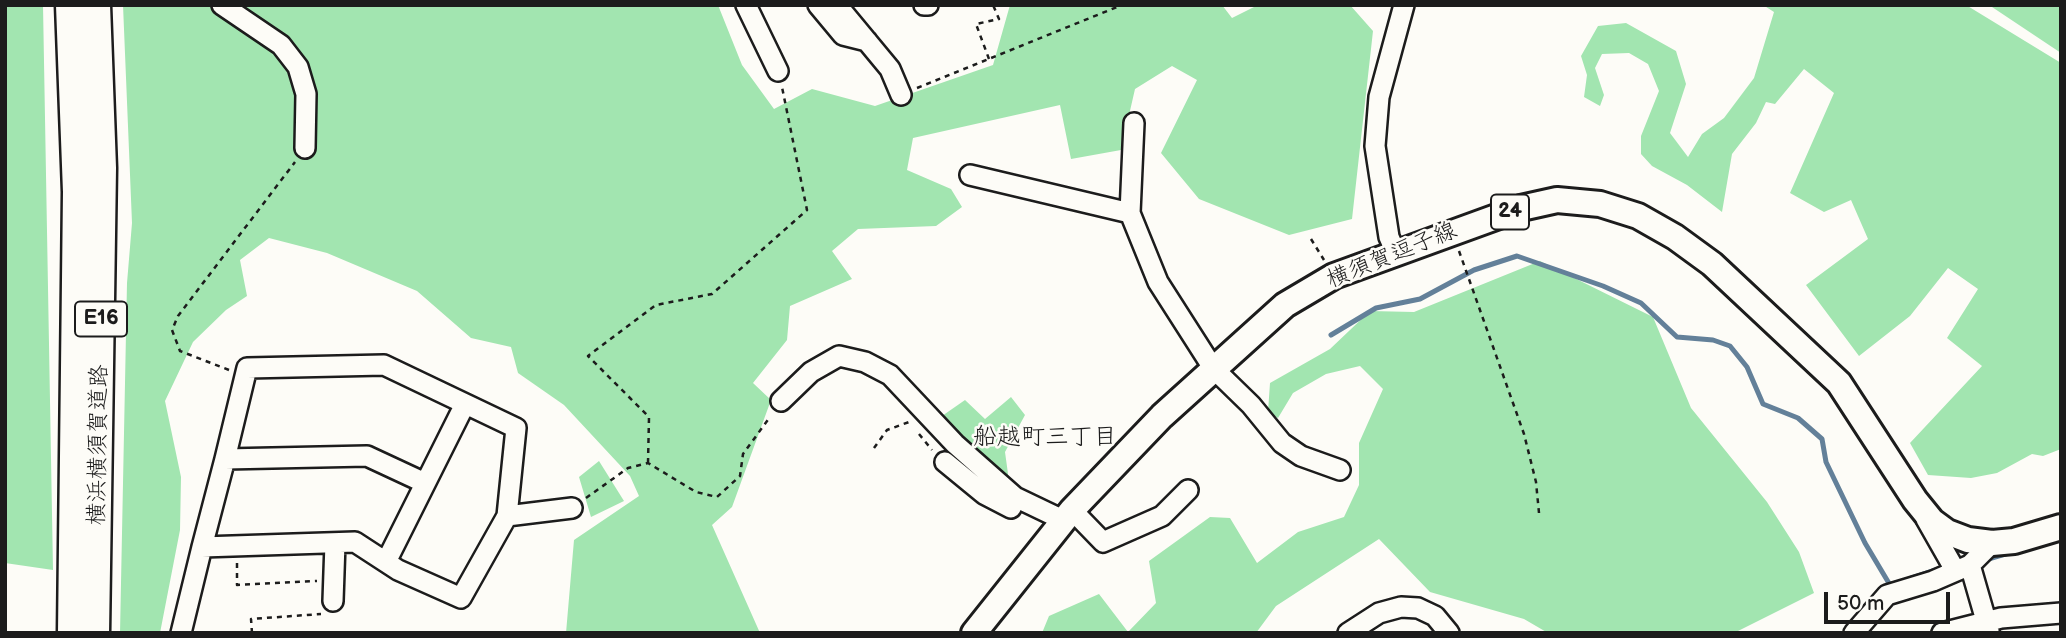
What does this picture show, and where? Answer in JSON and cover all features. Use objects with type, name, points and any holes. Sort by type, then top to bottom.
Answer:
[{"type":"highway","name":"横浜横須賀道路","points":[[70,5],[77,192],[72,633]]},
{"type":"highway","name":"横浜横須賀道路","points":[[95,633],[102,168],[96,5]]},
{"type":"main road","name":"横須賀逗子線","points":[[974,633],[1067,515],[1213,368],[1285,305],[1334,276],[1521,208],[1557,200],[1600,204],[1638,216],[1675,237],[1712,264],[1839,383],[1915,500],[1932,522],[1947,532],[1968,540],[1992,543],[2014,541],[2061,527]]},
{"type":"street","points":[[222,5],[281,45],[298,67],[306,94],[305,148]]},
{"type":"street","points":[[746,5],[778,71]]},
{"type":"street","points":[[818,5],[843,35],[867,41]]},
{"type":"street","points":[[837,5],[890,69],[901,95]]},
{"type":"street","points":[[1396,253],[1389,237],[1375,146],[1379,97],[1404,5]]},
{"type":"street","points":[[1134,123],[1130,213],[1158,282],[1213,368],[1251,405],[1282,443],[1301,456],[1340,470]]},
{"type":"street","points":[[970,175],[1130,213]]},
{"type":"street","points":[[781,401],[811,372],[839,356],[865,362],[890,375],[955,444],[1015,497],[1067,515],[1103,542],[1162,516],[1188,490]]},
{"type":"street","points":[[181,633],[202,547],[225,459],[247,368],[384,365],[516,428],[507,516],[461,598],[398,570],[387,560],[355,542],[202,547]]},
{"type":"street","points":[[387,560],[465,404]]},
{"type":"street","points":[[225,459],[367,456],[425,483]]},
{"type":"street","points":[[945,462],[984,494],[1011,508],[1015,497]]},
{"type":"street","points":[[1915,500],[1963,567],[1988,627]]},
{"type":"street","points":[[507,516],[572,508]]},
{"type":"street","points":[[333,601],[330,581],[335,543]]},
{"type":"street","points":[[1854,633],[1887,594],[1933,581],[1963,567],[1992,543]]},
{"type":"street","points":[[1348,633],[1379,613],[1401,607],[1418,608],[1435,615],[1449,633]]},
{"type":"street","points":[[1942,633],[2061,613]]},
{"type":"path","points":[[989,59],[976,24],[999,19],[993,5]]},
{"type":"path","points":[[901,95],[1122,5]]},
{"type":"path","points":[[648,463],[649,417],[589,356],[656,305],[712,294],[807,210],[778,71]]},
{"type":"path","points":[[245,377],[180,351],[172,330],[178,316],[305,148]]},
{"type":"path","points":[[1453,232],[1524,434],[1539,513]]},
{"type":"path","points":[[572,508],[628,468],[648,463],[696,492],[717,498],[740,476],[743,454],[781,401]]},
{"type":"path","points":[[874,448],[887,430],[910,421],[915,423],[927,445],[945,462]]},
{"type":"path","points":[[237,546],[237,586],[330,581],[322,614],[251,619],[252,633]]},
{"type":"green space","points":[[5,5],[43,5],[53,570],[5,563]]},
{"type":"green space","points":[[123,5],[718,5],[742,65],[774,109],[812,89],[875,106],[993,65],[1010,5],[1222,5],[1232,18],[1258,5],[1350,5],[1373,31],[1352,219],[1289,235],[1199,199],[1161,153],[1197,80],[1172,66],[1135,89],[1121,150],[1071,159],[1060,105],[913,138],[907,170],[951,189],[962,207],[936,226],[858,229],[832,251],[852,279],[790,306],[787,340],[753,383],[771,400],[732,507],[712,525],[760,633],[566,633],[574,540],[639,496],[630,476],[564,405],[518,373],[511,347],[471,338],[417,291],[327,253],[269,238],[240,260],[247,296],[226,310],[193,342],[165,401],[181,477],[180,530],[160,633],[120,633],[127,283],[132,223]]},
{"type":"green space","points":[[1763,5],[1966,5],[2061,63],[2061,449],[2043,456],[2032,454],[1997,473],[1971,478],[1928,475],[1910,443],[1982,366],[1947,338],[1978,289],[1948,268],[1910,316],[1859,356],[1806,285],[1868,239],[1851,200],[1824,212],[1790,193],[1834,93],[1804,69],[1775,104],[1766,102],[1756,123],[1732,154],[1722,212],[1687,185],[1652,166],[1641,154],[1641,136],[1659,91],[1648,64],[1629,53],[1602,54],[1595,68],[1604,95],[1600,106],[1584,97],[1587,75],[1581,56],[1598,26],[1626,23],[1676,51],[1686,84],[1670,133],[1688,157],[1702,134],[1724,118],[1754,78],[1774,12]]},
{"type":"green space","points":[[1989,5],[2061,5],[2061,53]]},
{"type":"green space","points":[[1540,261],[1653,317],[1691,408],[1767,502],[1799,552],[1814,593],[1734,633],[1548,633],[1524,619],[1430,592],[1379,539],[1276,606],[1256,633],[1042,633],[1049,616],[1099,594],[1128,632],[1156,603],[1149,561],[1210,517],[1230,518],[1257,563],[1298,532],[1344,517],[1359,485],[1359,443],[1383,389],[1360,366],[1326,374],[1293,393],[1278,418],[1268,412],[1270,383],[1330,349],[1370,311],[1414,312]]},
{"type":"green space","points":[[1011,397],[1025,415],[1005,452],[1009,481],[957,437],[942,416],[965,400],[985,419]]},
{"type":"green space","points":[[599,461],[624,501],[591,517],[579,477]]},
{"type":"waterway","points":[[1331,335],[1376,308],[1420,299],[1474,270],[1517,256],[1603,286],[1641,303],[1677,337],[1713,340],[1730,346],[1747,367],[1763,404],[1798,418],[1822,439],[1826,462],[1865,543],[1890,585],[1895,583]]},
{"type":"waterway","points":[[1985,560],[2012,552]]},
{"type":"waterway","points":[[1911,578],[1938,569]]},
{"type":"district","name":"船越町三丁目","points":[[1045,438]]}]
